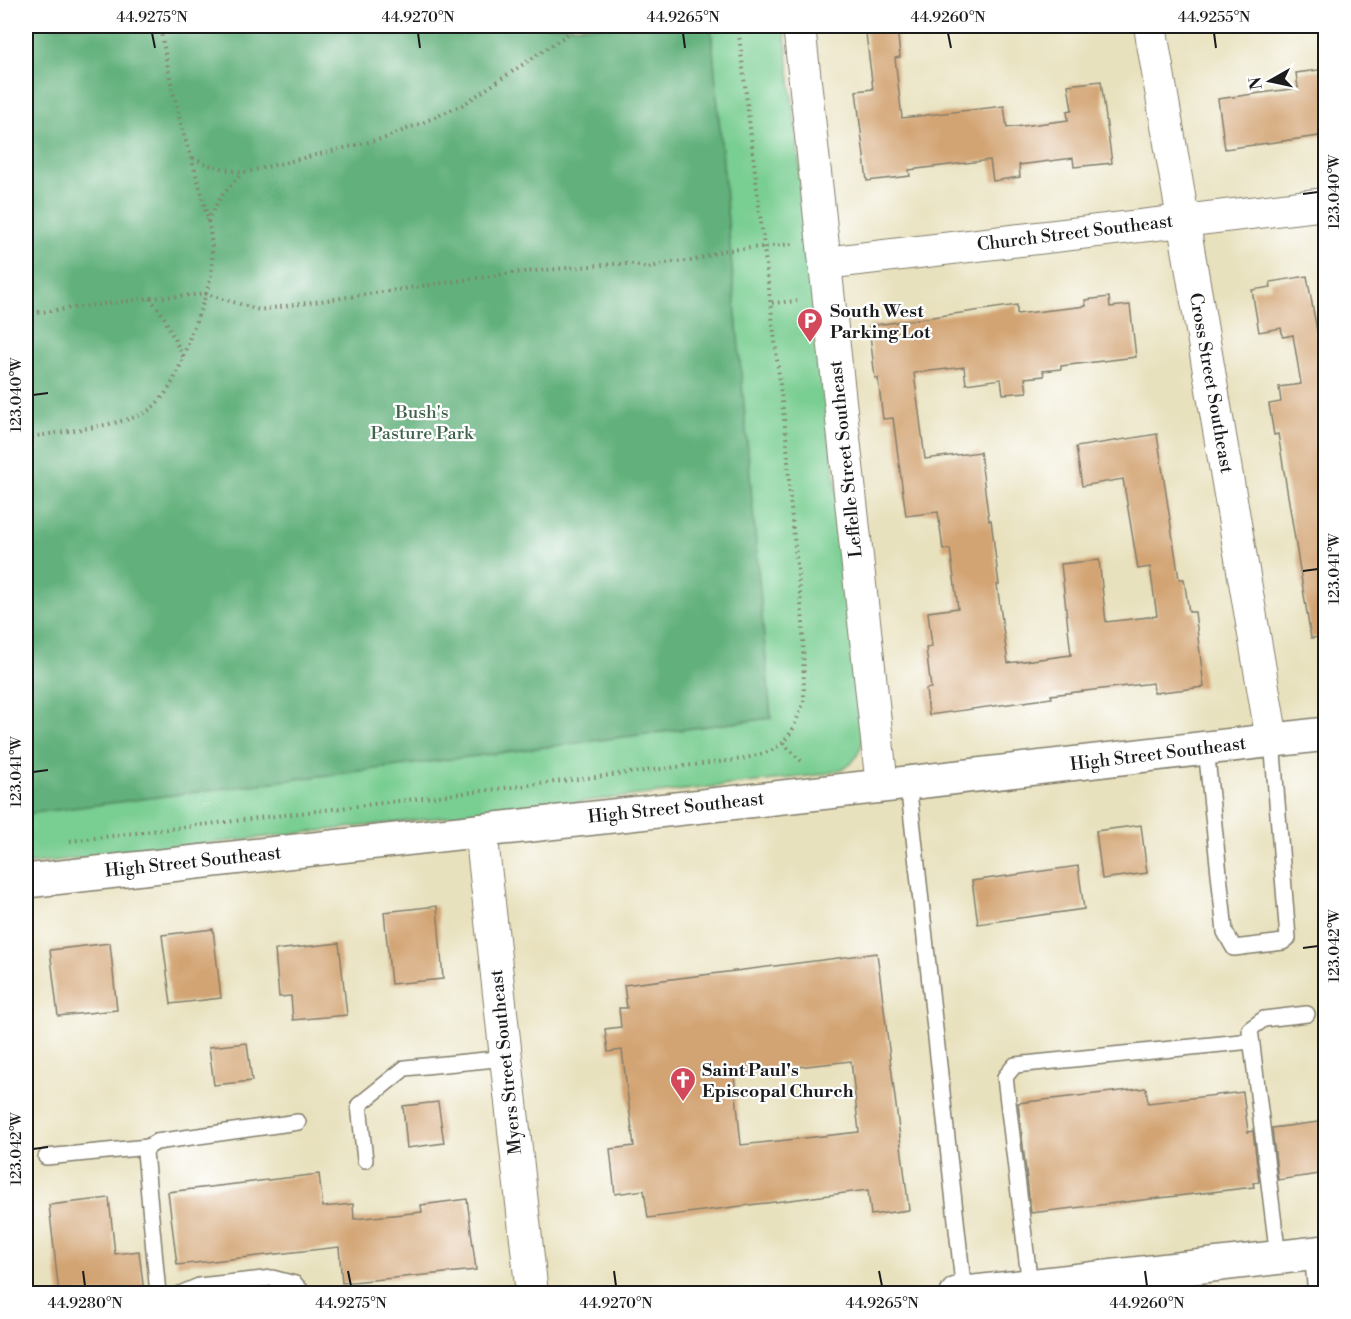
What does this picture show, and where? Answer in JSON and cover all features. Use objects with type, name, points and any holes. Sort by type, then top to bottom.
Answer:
[{"type":"street","name":"Leffelle Street Southeast","points":[[799,26],[824,251],[895,785]]},
{"type":"street","name":"Cross Street Southeast","points":[[1150,26],[1272,740]]},
{"type":"street","name":"Church Street Southeast","points":[[824,251],[1183,221],[1326,204]]},
{"type":"street","name":"High Street Southeast","points":[[26,881],[895,785],[1326,734]]},
{"type":"street","name":"Myers Street Southeast","points":[[481,830],[532,1293]]},
{"type":"street","points":[[960,1293],[1049,1287],[1319,1253]]},
{"type":"lane","points":[[1206,748],[1225,932],[1234,948],[1282,942],[1288,938],[1272,740]]},
{"type":"lane","points":[[895,785],[960,1293]]},
{"type":"lane","points":[[1278,1257],[1250,1029],[1264,1019],[1307,1014]]},
{"type":"lane","points":[[1049,1287],[1005,1077],[1015,1065],[1251,1041]]},
{"type":"lane","points":[[365,1160],[359,1105],[405,1068],[506,1058]]},
{"type":"lane","points":[[46,1157],[148,1147],[156,1142],[298,1122]]},
{"type":"lane","points":[[148,1147],[145,1152],[158,1293]]},
{"type":"lane","points":[[1316,1293],[1319,1253]]},
{"type":"lane","points":[[180,1293],[199,1286],[272,1278],[295,1284],[304,1293]]},
{"type":"path","points":[[26,438],[118,421],[143,414],[154,407],[165,393],[183,357],[210,285],[213,248],[176,101],[160,26]]},
{"type":"path","points":[[207,222],[230,184],[242,174],[385,138],[424,122],[464,104],[580,26]]},
{"type":"path","points":[[60,842],[743,759],[771,750],[783,742],[792,731],[804,702],[803,623],[790,499],[788,444],[738,26]]},
{"type":"path","points":[[192,158],[242,174]]},
{"type":"path","points":[[26,314],[150,298],[207,294],[259,310],[512,273],[614,264],[632,264],[648,268],[670,262],[692,261],[721,252],[764,247],[824,251]]},
{"type":"path","points":[[150,298],[164,315],[183,357]]},
{"type":"path","points":[[771,303],[783,302]]},
{"type":"path","points":[[783,742],[804,764]]},
{"type":"green space","name":"Bush's Pasture Park","points":[[26,26],[784,26],[864,733],[855,759],[844,768],[818,775],[26,864]]},
{"type":"green space","name":"Bush's Pasture Park","points":[[26,26],[711,26],[771,718],[26,814]]},
{"type":"building","points":[[865,26],[897,26],[900,57],[895,58],[902,118],[1004,106],[1007,128],[1068,120],[1067,111],[1072,110],[1068,85],[1101,81],[1112,163],[1074,167],[1073,158],[1019,165],[1020,177],[993,181],[990,160],[909,170],[910,176],[867,181],[856,91],[873,89]]},
{"type":"building","points":[[1326,69],[1326,135],[1225,149],[1218,99],[1298,88],[1296,73]]},
{"type":"building","points":[[1307,276],[1326,380],[1326,637],[1311,638],[1278,434],[1274,435],[1269,404],[1281,402],[1279,387],[1301,384],[1293,335],[1283,337],[1281,328],[1259,332],[1252,290],[1271,287],[1270,282]]},
{"type":"building","points":[[1109,297],[1110,307],[1130,305],[1136,357],[1061,366],[1061,369],[1043,371],[1044,376],[1025,378],[1027,392],[1003,394],[1001,379],[966,384],[964,367],[914,373],[925,459],[980,452],[989,521],[991,520],[1008,663],[1071,655],[1061,564],[1099,560],[1106,622],[1157,616],[1150,567],[1138,569],[1123,479],[1082,486],[1076,447],[1157,434],[1179,579],[1184,579],[1189,612],[1195,612],[1204,687],[1154,693],[1153,683],[1051,695],[1052,698],[929,715],[926,689],[931,688],[926,648],[932,647],[928,612],[958,608],[950,549],[943,550],[938,512],[906,516],[893,418],[883,419],[878,378],[875,378],[869,326],[1017,305],[1017,314],[1086,306],[1085,300]]},
{"type":"building","points":[[1141,825],[1147,873],[1102,879],[1096,831]]},
{"type":"building","points":[[1078,866],[1084,909],[978,924],[972,881]]},
{"type":"building","points":[[437,906],[443,979],[391,984],[384,912]]},
{"type":"building","points":[[213,929],[221,998],[171,1004],[162,935]]},
{"type":"building","points":[[110,943],[117,1010],[58,1016],[50,950]]},
{"type":"building","points":[[339,943],[347,1015],[293,1020],[291,996],[279,997],[275,950]]},
{"type":"building","name":"Saint Paul's Episcopal Church","points":[[877,953],[909,1210],[871,1215],[868,1190],[648,1218],[644,1190],[615,1194],[610,1149],[634,1146],[622,1050],[608,1052],[605,1029],[621,1027],[619,1008],[627,1008],[624,985]],"holes":[[[851,1061],[859,1132],[741,1145],[734,1074]]]},
{"type":"building","points":[[247,1043],[252,1081],[214,1085],[209,1047]]},
{"type":"building","points":[[1146,1088],[1148,1103],[1243,1092],[1248,1132],[1253,1131],[1259,1182],[1253,1183],[1254,1187],[1031,1213],[1018,1103]]},
{"type":"building","points":[[438,1102],[444,1143],[407,1148],[403,1106]]},
{"type":"building","points":[[1326,1121],[1326,1173],[1278,1180],[1272,1128]]},
{"type":"building","points":[[319,1174],[323,1207],[353,1204],[354,1219],[422,1212],[421,1205],[467,1199],[476,1270],[342,1283],[339,1247],[177,1265],[168,1192]]},
{"type":"building","points":[[109,1198],[115,1254],[139,1251],[144,1293],[59,1293],[49,1205]]},
{"type":"place","name":"South West Parking Lot","points":[[810,344]]},
{"type":"place","name":"Saint Paul's Episcopal Church","points":[[683,1103]]}]
